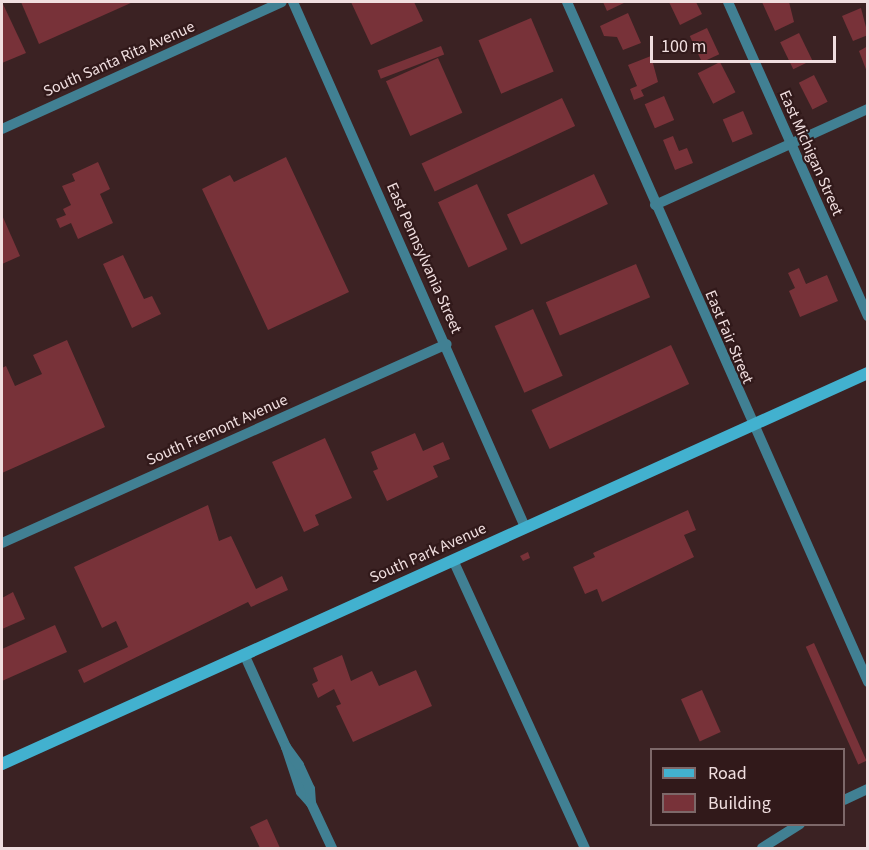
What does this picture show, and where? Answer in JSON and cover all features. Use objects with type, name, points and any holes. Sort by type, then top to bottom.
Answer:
[{"type":"main road","name":"South Park Avenue","points":[[2,764],[525,527],[752,427],[867,373]]},
{"type":"street","name":"South Santa Rita Avenue","points":[[2,129],[282,2]]},
{"type":"street","name":"East Pennsylvania Street","points":[[293,2],[525,527]]},
{"type":"street","name":"East Fair Street","points":[[567,2],[752,427],[867,682]]},
{"type":"street","name":"East Michigan Street","points":[[728,2],[867,316]]},
{"type":"street","points":[[655,205],[867,109]]},
{"type":"street","name":"South Fremont Avenue","points":[[2,543],[446,344]]},
{"type":"street","points":[[453,560],[585,849]]},
{"type":"street","points":[[244,654],[286,747],[301,792],[311,803],[332,849]]},
{"type":"street","points":[[845,799],[867,789]]},
{"type":"street","points":[[762,849],[798,826]]},
{"type":"building","points":[[2,2],[26,53],[2,63]]},
{"type":"building","points":[[21,2],[133,2],[39,44]]},
{"type":"building","points":[[351,2],[414,2],[423,21],[371,45]]},
{"type":"building","points":[[603,2],[626,2],[607,11]]},
{"type":"building","points":[[669,2],[696,2],[702,14],[680,25]]},
{"type":"building","points":[[762,2],[789,2],[794,22],[775,31]]},
{"type":"building","points":[[861,8],[868,35],[853,41],[842,16]]},
{"type":"building","points":[[628,13],[641,43],[623,50],[617,37],[604,36],[600,26]]},
{"type":"building","points":[[531,18],[554,71],[501,94],[479,40]]},
{"type":"building","points":[[707,28],[719,54],[702,62],[690,36]]},
{"type":"building","points":[[799,33],[812,60],[793,69],[780,42]]},
{"type":"building","points":[[441,46],[444,54],[381,79],[378,70]]},
{"type":"building","points":[[868,46],[868,72],[867,72],[859,51]]},
{"type":"building","points":[[651,56],[658,82],[641,90],[644,96],[634,100],[630,89],[637,86],[628,65]]},
{"type":"building","points":[[438,58],[462,113],[410,136],[386,81]]},
{"type":"building","points":[[720,62],[735,92],[713,104],[698,73]]},
{"type":"building","points":[[814,75],[828,102],[812,109],[799,83]]},
{"type":"building","points":[[664,96],[674,120],[655,128],[645,104]]},
{"type":"building","points":[[562,98],[575,126],[435,192],[422,164]]},
{"type":"building","points":[[743,111],[753,134],[733,143],[723,120]]},
{"type":"building","points":[[673,136],[679,151],[687,148],[693,163],[675,170],[663,140]]},
{"type":"building","points":[[286,157],[349,292],[268,330],[202,189],[230,175],[234,182]]},
{"type":"building","points":[[98,162],[110,189],[100,194],[113,223],[78,239],[71,223],[60,228],[56,219],[66,215],[63,209],[71,205],[62,186],[75,181],[72,174]]},
{"type":"building","points":[[594,174],[608,204],[521,244],[507,215]]},
{"type":"building","points":[[477,184],[507,249],[468,267],[438,202]]},
{"type":"building","points":[[2,215],[20,256],[2,264]]},
{"type":"building","points":[[123,255],[144,299],[152,296],[161,314],[132,328],[103,264]]},
{"type":"building","points":[[636,264],[650,297],[560,335],[546,302]]},
{"type":"building","points":[[799,268],[806,284],[827,275],[838,301],[800,317],[789,291],[795,288],[788,273]]},
{"type":"building","points":[[533,309],[563,376],[524,393],[495,326]]},
{"type":"building","points":[[67,340],[105,427],[2,473],[2,368],[6,366],[15,386],[42,374],[33,355]]},
{"type":"building","points":[[671,345],[689,384],[550,449],[531,410]]},
{"type":"building","points":[[415,433],[423,451],[443,442],[450,459],[433,466],[438,477],[387,501],[373,471],[378,469],[371,452]]},
{"type":"building","points":[[325,438],[352,498],[315,515],[319,525],[304,532],[272,462]]},
{"type":"building","points":[[208,505],[219,541],[231,536],[256,589],[282,576],[288,590],[251,607],[248,602],[84,683],[78,670],[128,647],[116,621],[102,628],[74,567]]},
{"type":"building","points":[[688,510],[696,530],[684,535],[694,557],[602,602],[597,589],[585,594],[573,567],[595,557],[593,553]]},
{"type":"building","points":[[528,552],[530,558],[523,561],[520,556]]},
{"type":"building","points":[[13,592],[25,619],[2,629],[2,598]]},
{"type":"building","points":[[55,625],[67,652],[2,681],[2,649]]},
{"type":"building","points":[[814,643],[866,761],[858,765],[806,647]]},
{"type":"building","points":[[342,655],[351,681],[372,671],[379,686],[416,670],[432,706],[353,742],[336,706],[341,704],[334,689],[318,698],[312,684],[318,681],[313,668]]},
{"type":"building","points":[[702,690],[721,732],[700,741],[681,699]]},
{"type":"building","points":[[267,819],[280,848],[260,848],[250,827]]}]
